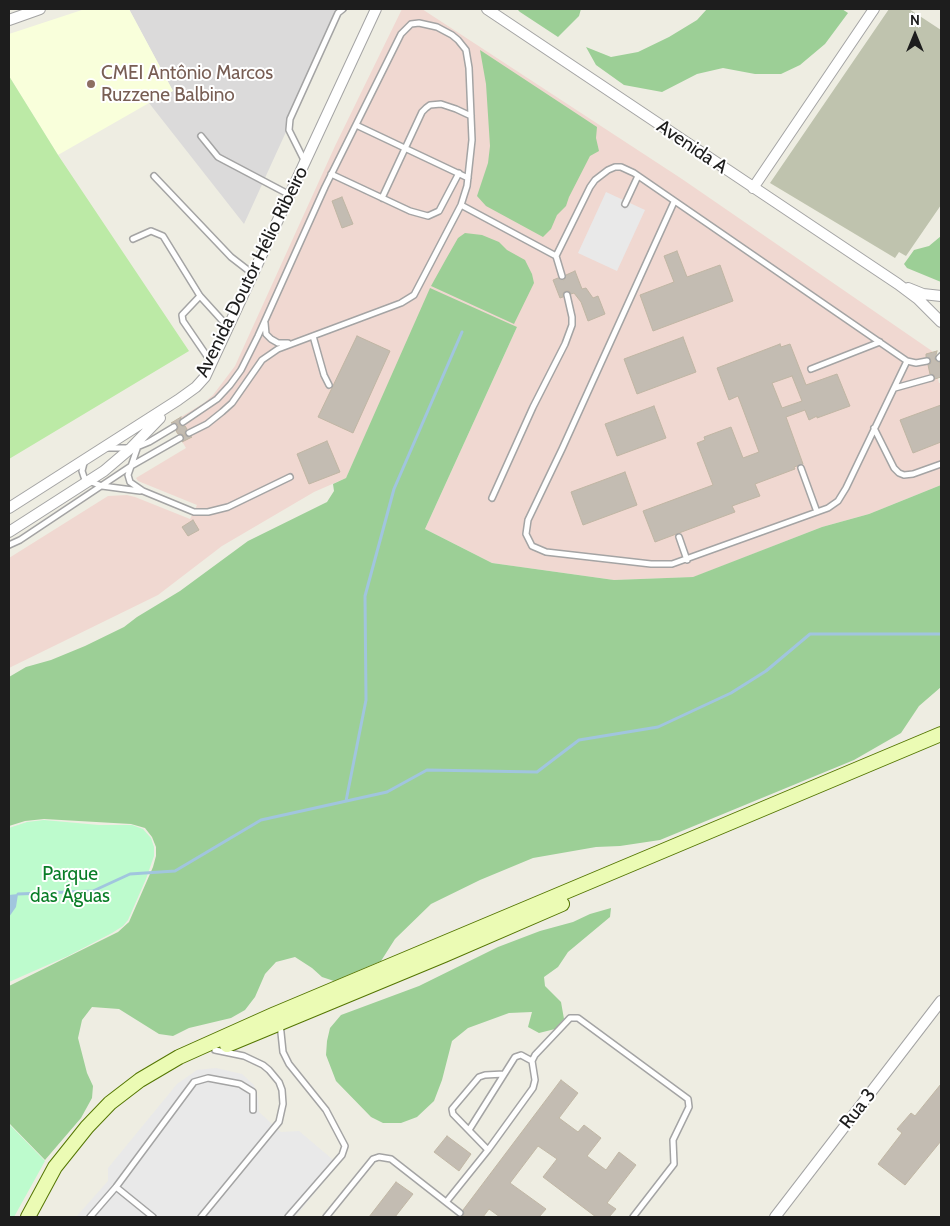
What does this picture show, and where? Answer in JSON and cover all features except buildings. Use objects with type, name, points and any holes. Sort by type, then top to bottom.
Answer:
[{"type":"street","points":[[9,20],[40,9]]},
{"type":"street","name":"Avenida Doutor Hélio Ribeiro","points":[[9,508],[105,448],[202,382],[254,275],[376,9]]},
{"type":"street","name":"Avenida A","points":[[487,9],[898,284]]},
{"type":"street","points":[[753,188],[874,9]]},
{"type":"street","points":[[898,284],[923,294],[941,296]]},
{"type":"street","points":[[898,284],[918,299],[941,322]]},
{"type":"street","points":[[9,532],[89,481],[135,447],[149,428],[178,400]]},
{"type":"street","points":[[37,1217],[46,1198],[66,1166],[94,1131],[119,1107],[181,1065],[277,1019],[941,734]]},
{"type":"street","points":[[28,1217],[55,1167],[87,1126],[110,1103],[159,1068],[213,1041],[277,1019],[941,743]]},
{"type":"street","name":"Rua 3","points":[[775,1217],[938,1013],[941,1001]]},
{"type":"lane","points":[[305,162],[289,130],[290,119],[338,13],[343,9]]},
{"type":"lane","points":[[183,422],[217,399],[241,370],[331,174],[401,34],[411,24],[419,23],[437,27],[452,35],[466,50],[469,68],[472,140],[466,195],[417,289],[408,300],[278,349],[262,360],[232,403],[207,424],[190,433]]},
{"type":"lane","points":[[382,198],[422,112],[430,105],[436,104],[447,106],[471,116]]},
{"type":"lane","points":[[356,125],[468,178]]},
{"type":"lane","points":[[201,136],[218,157],[290,195]]},
{"type":"lane","points":[[562,276],[556,256],[590,186],[602,174],[615,167],[628,170],[907,361],[916,363],[927,361]]},
{"type":"lane","points":[[331,174],[420,215],[432,216],[439,210],[459,173]]},
{"type":"lane","points":[[154,176],[231,257],[254,275]]},
{"type":"lane","points":[[625,204],[638,176]]},
{"type":"lane","points":[[674,202],[528,520],[526,534],[532,546],[546,552],[661,565],[672,564],[828,508],[838,501],[907,361]]},
{"type":"lane","points":[[461,205],[556,256]]},
{"type":"lane","points":[[133,238],[151,231],[163,236],[200,296],[229,328]]},
{"type":"lane","points":[[492,498],[533,406],[565,344],[572,325],[567,295]]},
{"type":"lane","points":[[200,296],[182,315],[183,321],[212,364]]},
{"type":"lane","points":[[265,320],[266,334],[274,342],[282,344],[300,341]]},
{"type":"lane","points":[[313,336],[324,375],[329,385]]},
{"type":"lane","points":[[811,369],[880,342]]},
{"type":"lane","points":[[895,388],[931,378]]},
{"type":"lane","points":[[105,448],[135,447],[174,427]]},
{"type":"lane","points":[[874,428],[894,468],[899,473],[904,475],[913,474],[941,464]]},
{"type":"lane","points":[[9,545],[20,540],[131,466],[180,438]]},
{"type":"lane","points":[[135,447],[128,475],[129,480],[143,491]]},
{"type":"lane","points":[[84,461],[83,474],[89,481],[102,486],[143,491],[194,512],[202,513],[228,507],[290,477]]},
{"type":"lane","points":[[801,468],[817,512]]},
{"type":"lane","points":[[679,537],[687,560]]},
{"type":"lane","points":[[446,1201],[488,1150],[533,1088],[535,1080],[532,1061],[534,1055],[570,1018],[578,1018],[688,1100],[689,1107],[673,1140],[674,1164],[632,1217]]},
{"type":"lane","points":[[277,1019],[283,1052],[289,1064],[332,1120],[345,1146],[342,1155],[288,1217]]},
{"type":"lane","points":[[201,1217],[279,1122],[283,1104],[282,1090],[279,1082],[270,1070],[255,1060],[215,1050]]},
{"type":"lane","points":[[468,1130],[518,1055],[520,1054],[532,1061]]},
{"type":"lane","points":[[488,1150],[453,1114],[452,1109],[478,1077],[485,1074],[504,1074]]},
{"type":"lane","points":[[90,1217],[116,1187],[194,1082],[208,1078],[240,1084],[253,1092],[253,1110]]},
{"type":"lane","points":[[326,1217],[373,1159],[379,1157],[390,1159],[460,1213]]},
{"type":"lane","points":[[116,1187],[153,1217]]},
{"type":"shaded area","name":"CMEI Antônio Marcos Ruzzene Balbino","points":[[85,9],[129,9],[173,91],[58,155],[9,76],[9,34]]},
{"type":"shaded area","points":[[129,9],[342,9],[244,224],[149,103],[173,91]]},
{"type":"shaded area","points":[[402,9],[422,9],[682,179],[932,351],[939,383],[941,383],[941,485],[869,514],[822,527],[694,577],[614,580],[492,563],[425,529],[517,327],[370,426],[346,478],[314,492],[222,546],[158,595],[9,668],[9,558],[108,496],[127,495],[135,497],[190,519],[197,505],[138,481],[136,478],[186,448],[171,423],[204,403],[213,395],[235,366],[335,146]]},
{"type":"shaded area","points":[[889,9],[909,9],[941,30],[941,205],[906,256],[899,252],[895,258],[770,183]]},
{"type":"shaded area","points":[[606,192],[645,210],[617,271],[578,253]]},
{"type":"shaded area","points":[[216,1068],[242,1074],[254,1085],[258,1098],[259,1112],[281,1132],[299,1131],[338,1164],[295,1217],[76,1217],[108,1181],[108,1168],[177,1084],[197,1070]]},
{"type":"green space","points":[[517,9],[581,9],[579,16],[558,37]]},
{"type":"green space","points":[[707,9],[842,9],[848,13],[825,44],[800,65],[781,74],[755,74],[723,68],[697,74],[662,92],[624,85],[596,65],[586,47],[611,57],[638,52],[669,37],[697,20]]},
{"type":"green space","points":[[480,50],[597,127],[596,138],[599,151],[590,156],[566,206],[557,215],[551,229],[543,237],[486,206],[477,196],[488,163],[490,146],[486,84]]},
{"type":"green space","points":[[9,76],[58,155],[189,351],[9,459]]},
{"type":"green space","points":[[465,233],[482,235],[499,242],[507,250],[525,260],[534,283],[514,324],[431,286],[458,238]]},
{"type":"green space","points":[[941,236],[941,282],[907,268],[904,264],[914,250],[929,246]]},
{"type":"green space","points":[[430,288],[517,327],[425,529],[492,563],[614,580],[693,577],[822,527],[869,514],[941,485],[941,687],[919,706],[901,733],[854,760],[660,840],[620,846],[596,847],[533,858],[480,880],[431,904],[395,939],[381,961],[334,981],[322,977],[295,957],[276,962],[265,974],[255,997],[245,1010],[231,1018],[189,1028],[173,1036],[159,1034],[119,1009],[92,1007],[82,1020],[78,1038],[87,1073],[93,1086],[92,1098],[81,1118],[45,1160],[9,1123],[9,986],[118,932],[129,922],[153,867],[156,847],[152,837],[145,828],[131,824],[44,819],[25,821],[9,826],[9,677],[26,667],[51,660],[124,627],[180,591],[248,541],[327,502],[334,491],[333,484],[346,478]]},
{"type":"green space","name":"Parque das Águas","points":[[44,820],[99,825],[132,825],[143,829],[151,838],[154,856],[128,920],[123,926],[68,956],[9,982],[9,828],[27,822]]},
{"type":"green space","points":[[611,908],[610,917],[568,952],[558,967],[544,977],[545,986],[561,1002],[564,1019],[555,1029],[539,1033],[528,1027],[532,1012],[509,1013],[468,1028],[452,1041],[442,1080],[434,1101],[417,1117],[401,1123],[383,1123],[371,1117],[336,1081],[326,1055],[327,1041],[330,1028],[341,1015],[419,986],[498,947]]},
{"type":"green space","points":[[9,1124],[45,1161],[14,1217],[9,1217]]},
{"type":"water","points":[[18,894],[16,907],[9,917],[9,895]]},
{"type":"waterway","points":[[346,801],[366,700],[365,596],[394,489],[462,332]]},
{"type":"waterway","points":[[18,894],[93,891],[130,874],[175,871],[261,820],[387,792],[427,770],[537,772],[579,740],[658,727],[731,693],[766,671],[810,634],[941,634]]},
{"type":"place","name":"CMEI Antônio Marcos Ruzzene Balbino","points":[[91,84]]}]
